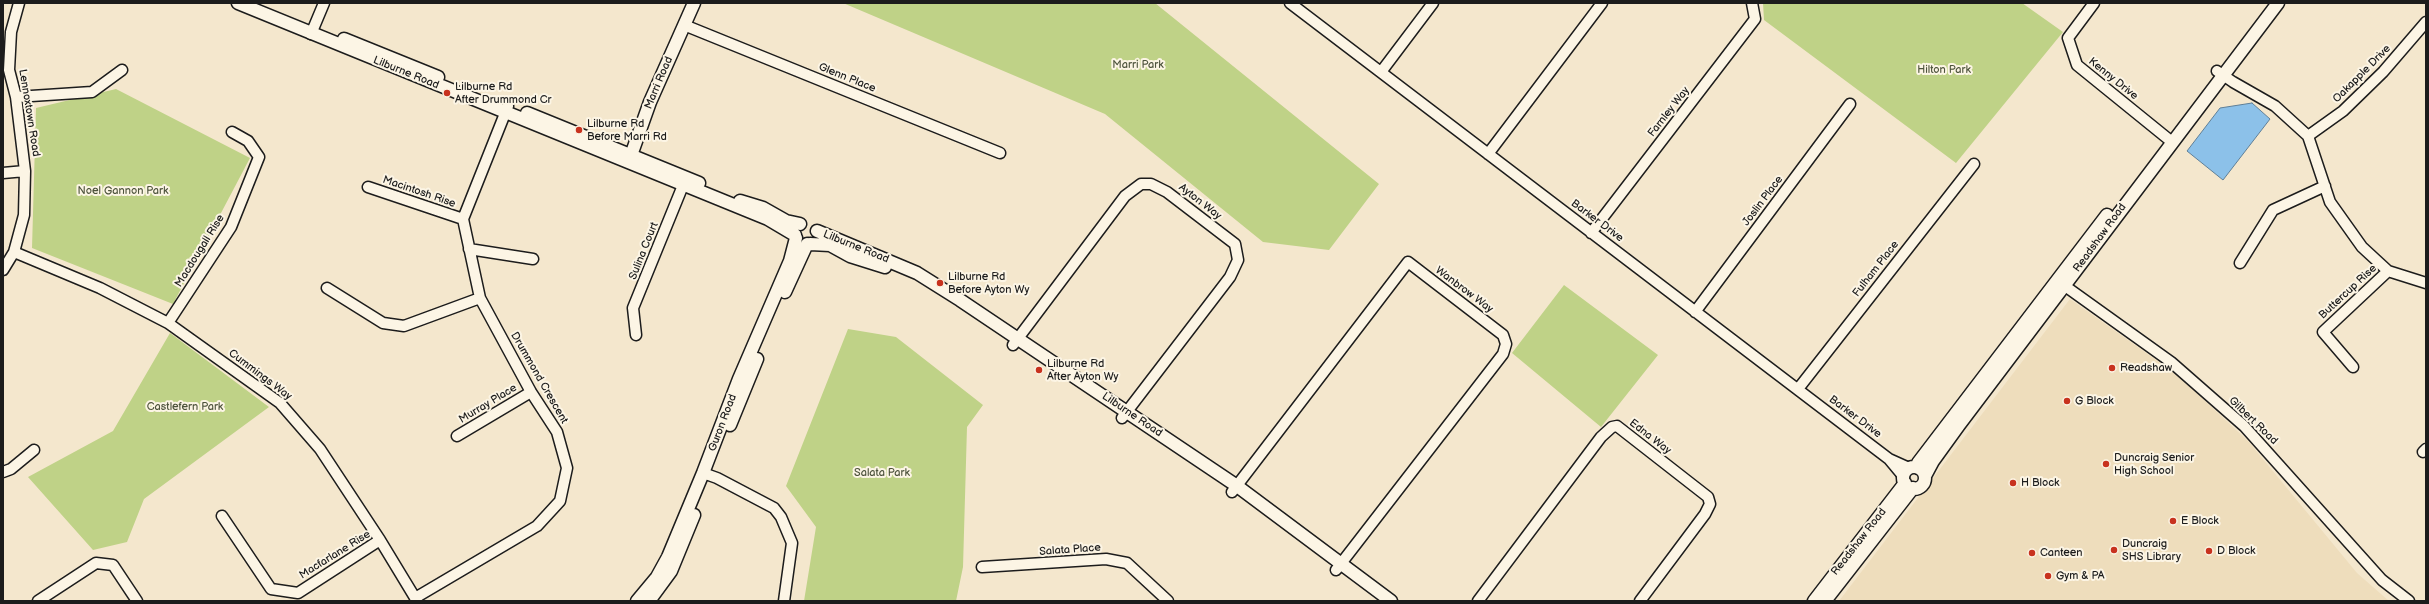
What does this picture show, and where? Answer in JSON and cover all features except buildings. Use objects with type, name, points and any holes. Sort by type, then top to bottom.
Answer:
[{"type":"street","name":"Lennoxtown Road","points":[[3,270],[14,252],[24,215],[25,172],[16,97],[6,71],[11,32],[19,3]]},
{"type":"street","name":"Lilburne Road","points":[[238,3],[313,30],[685,181],[797,232]]},
{"type":"street","name":"Lilburne Road","points":[[258,3],[313,30]]},
{"type":"street","points":[[313,30],[324,3]]},
{"type":"street","name":"Marri Road","points":[[630,159],[650,102],[694,3]]},
{"type":"street","name":"Barker Drive","points":[[1290,3],[1912,477]]},
{"type":"street","points":[[1380,72],[1433,3]]},
{"type":"street","points":[[1488,154],[1602,3]]},
{"type":"street","name":"Farnley Way","points":[[1591,232],[1755,19],[1752,3]]},
{"type":"street","name":"Kenny Drive","points":[[2094,3],[2068,38],[2077,65],[2169,139]]},
{"type":"street","name":"Readshaw Road","points":[[2221,73],[2268,3]]},
{"type":"street","name":"Readshaw Road","points":[[1825,601],[1912,477],[1918,463],[2062,284],[2169,139],[2278,3]]},
{"type":"street","name":"Oakapple Drive","points":[[2308,136],[2343,111],[2373,81],[2426,22]]},
{"type":"street","name":"Glenn Place","points":[[684,25],[1000,153]]},
{"type":"street","points":[[16,97],[92,92],[122,70]]},
{"type":"street","points":[[2221,73],[2275,106],[2308,136],[2330,202],[2362,247],[2388,271],[2426,282]]},
{"type":"street","name":"Joslin Place","points":[[1695,312],[1850,104]]},
{"type":"street","points":[[463,219],[506,109]]},
{"type":"street","name":"Macdougall Rise","points":[[168,323],[231,227],[259,157],[248,141],[232,132]]},
{"type":"street","name":"Fulham Place","points":[[1798,389],[1974,164]]},
{"type":"street","points":[[3,173],[25,172]]},
{"type":"street","name":"Sulina Court","points":[[636,335],[633,308],[685,181]]},
{"type":"street","name":"Ayton Way","points":[[1015,342],[1125,196],[1141,184],[1150,184],[1167,192],[1234,244],[1238,260],[1230,277],[1124,415]]},
{"type":"street","points":[[2240,263],[2273,210],[2325,186]]},
{"type":"street","name":"Macintosh Rise","points":[[368,187],[463,219]]},
{"type":"street","name":"Drummond Crescent","points":[[416,600],[537,526],[560,501],[567,468],[557,432],[531,392],[480,298],[463,219]]},
{"type":"street","points":[[808,223],[817,231],[815,240],[809,244],[801,243],[797,232],[808,223]]},
{"type":"street","name":"Lilburne Road","points":[[817,231],[917,273],[1015,342],[1235,489],[1339,566],[1391,601]]},
{"type":"street","name":"Guron Road","points":[[649,601],[671,571],[707,475],[739,379],[790,261],[797,232]]},
{"type":"street","name":"Lilburne Road","points":[[809,244],[830,245],[850,256],[898,273],[943,298],[1015,342]]},
{"type":"street","name":"Guron Road","points":[[637,601],[663,568],[707,475],[761,347],[809,244]]},
{"type":"street","points":[[469,249],[533,259]]},
{"type":"street","name":"Cummings Way","points":[[14,252],[100,288],[168,323],[280,403],[320,449],[380,540],[416,600]]},
{"type":"street","name":"Wanbrow Way","points":[[1235,489],[1408,262],[1503,335],[1506,344],[1503,354],[1339,566]]},
{"type":"street","name":"Buttercup Rise","points":[[2353,367],[2323,332],[2388,271]]},
{"type":"street","name":"Gilbert Road","points":[[2062,284],[2171,362],[2244,426],[2382,580],[2410,601]]},
{"type":"street","points":[[327,288],[383,323],[404,326],[480,298]]},
{"type":"street","name":"Murray Place","points":[[457,436],[531,392]]},
{"type":"street","name":"Edna Way","points":[[1478,601],[1601,437],[1612,427],[1617,426],[1708,497],[1710,504],[1705,514],[1640,601]]},
{"type":"street","points":[[3,472],[11,469],[34,450]]},
{"type":"street","points":[[707,475],[774,508],[781,517],[792,542],[784,601]]},
{"type":"street","name":"Readshaw Road","points":[[1814,601],[1912,477]]},
{"type":"street","name":"Macfarlane Rise","points":[[222,516],[271,589],[298,593],[380,540]]},
{"type":"street","name":"Salata Place","points":[[982,567],[1106,559],[1127,563],[1168,601]]},
{"type":"street","points":[[38,601],[96,563],[113,565],[138,601]]},
{"type":"street","name":"Lilburne Road","points":[[1339,566],[1377,601]]},
{"type":"shaded area","name":"Duncraig Senior High School","points":[[2070,299],[2176,374],[2248,441],[2357,573],[2389,601],[1839,601]]},
{"type":"green space","name":"Marri Park","points":[[843,3],[1155,3],[1379,184],[1329,250],[1263,242],[1105,114]]},
{"type":"green space","name":"Hilton Park","points":[[1763,3],[2022,3],[2063,32],[1956,163],[1764,20]]},
{"type":"green space","name":"Noel Gannon Park","points":[[116,89],[250,158],[173,304],[32,248],[36,108]]},
{"type":"green space","points":[[1564,285],[1658,355],[1601,427],[1512,353]]},
{"type":"green space","name":"Salata Park","points":[[848,329],[896,337],[983,405],[967,427],[963,567],[956,601],[804,601],[816,527],[786,486]]},
{"type":"green space","name":"Castlefern Park","points":[[170,333],[269,407],[144,499],[127,542],[93,550],[28,477],[113,431]]},
{"type":"water","points":[[2252,103],[2270,119],[2223,180],[2187,151],[2220,108]]},
{"type":"place","name":"Lilburne Rd After Drummond Cr","points":[[447,93]]},
{"type":"place","name":"Lilburne Rd Before Marri Rd","points":[[579,130]]},
{"type":"place","name":"Lilburne Rd Before Ayton Wy","points":[[940,283]]},
{"type":"place","name":"Readshaw","points":[[2112,368]]},
{"type":"place","name":"Lilburne Rd After Ayton Wy","points":[[1039,370]]},
{"type":"place","name":"G Block","points":[[2067,401]]},
{"type":"place","name":"Duncraig Senior High School","points":[[2106,464]]},
{"type":"place","name":"H Block","points":[[2013,483]]},
{"type":"place","name":"E Block","points":[[2173,521]]},
{"type":"place","name":"Duncraig SHS Library","points":[[2114,550]]},
{"type":"place","name":"D Block","points":[[2209,551]]},
{"type":"place","name":"Canteen","points":[[2032,553]]},
{"type":"place","name":"Gym & PA","points":[[2048,576]]}]
